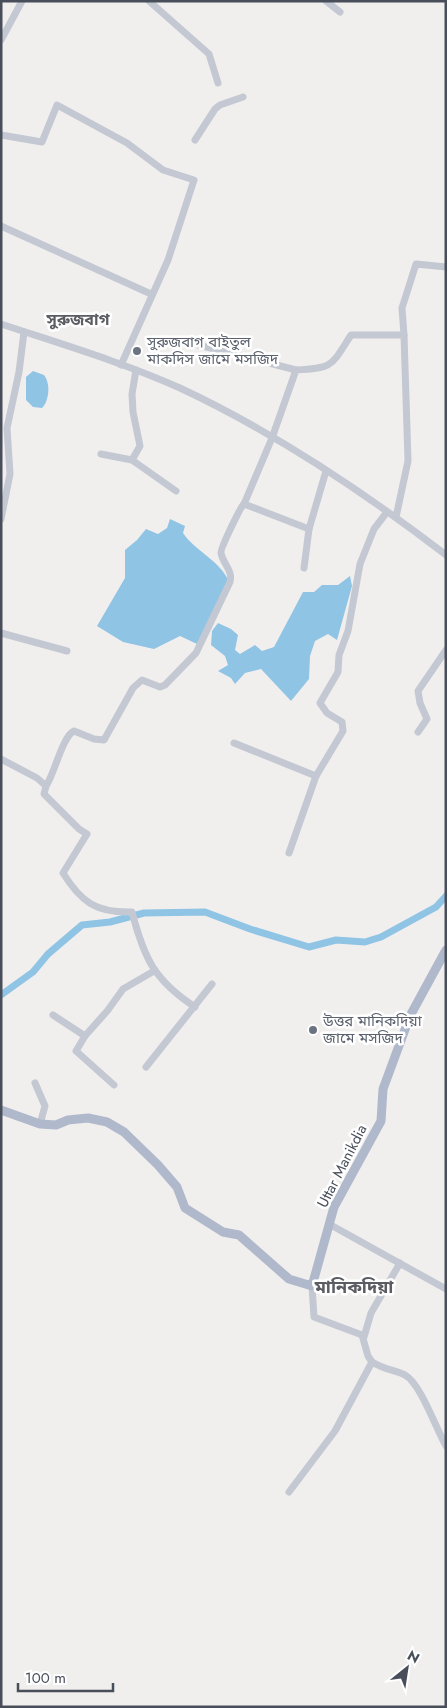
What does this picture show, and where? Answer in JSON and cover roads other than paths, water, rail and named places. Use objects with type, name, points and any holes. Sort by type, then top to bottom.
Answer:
[{"type":"main road","name":"Uttar Manikdia","points":[[312,1286],[334,1207],[381,1121],[383,1089],[410,1016],[446,950]]},
{"type":"main road","points":[[1,1110],[40,1124],[56,1125],[68,1120],[88,1118],[107,1122],[124,1132],[158,1165],[177,1187],[185,1208],[223,1232],[239,1235],[289,1279],[312,1286]]},
{"type":"street","points":[[1,40],[22,1]]},
{"type":"street","points":[[149,1],[208,54],[218,83]]},
{"type":"street","points":[[326,1],[340,12]]},
{"type":"street","points":[[195,140],[220,105],[243,97]]},
{"type":"street","points":[[1,135],[42,142],[57,105],[127,142],[163,170],[194,180],[168,260],[150,294],[121,364]]},
{"type":"street","points":[[1,226],[150,294]]},
{"type":"street","points":[[396,517],[405,481],[408,453],[402,308],[416,264],[446,267]]},
{"type":"street","points":[[1,324],[121,364],[180,389],[272,438],[326,471],[396,517],[446,555]]},
{"type":"street","points":[[1,518],[10,474],[7,428],[19,372],[24,332]]},
{"type":"street","points":[[187,342],[296,370],[323,369],[330,365],[351,335],[404,335]]},
{"type":"street","points":[[132,460],[140,446],[132,403],[132,382],[136,370]]},
{"type":"street","points":[[195,1007],[183,999],[154,971],[143,950],[132,912],[106,910],[88,905],[70,884],[63,873],[88,834],[79,829],[44,794],[70,733],[74,731],[94,739],[104,740],[133,688],[142,680],[160,687],[196,653],[230,582],[230,572],[220,552],[221,547],[231,531],[240,507],[244,504],[272,438],[296,370]]},
{"type":"street","points":[[101,454],[132,460],[176,491]]},
{"type":"street","points":[[304,568],[309,529],[326,471]]},
{"type":"street","points":[[244,504],[309,529]]},
{"type":"street","points":[[290,853],[316,776],[344,726],[342,722],[321,708],[320,703],[338,672],[339,655],[348,631],[360,564],[374,530],[387,512]]},
{"type":"street","points":[[1,633],[67,651]]},
{"type":"street","points":[[418,732],[427,719],[420,703],[418,691],[446,650]]},
{"type":"street","points":[[234,743],[316,776]]},
{"type":"street","points":[[1,759],[37,778],[46,786]]},
{"type":"street","points":[[114,1085],[76,1051],[85,1036],[108,1010],[123,989],[154,971]]},
{"type":"street","points":[[146,1067],[212,984]]},
{"type":"street","points":[[53,1015],[85,1036]]},
{"type":"street","points":[[35,1083],[45,1106],[40,1124]]},
{"type":"street","points":[[329,1224],[446,1289]]},
{"type":"street","points":[[400,1263],[371,1313],[364,1337],[368,1356],[372,1362],[386,1370],[408,1377],[431,1412],[437,1431],[446,1446]]},
{"type":"street","points":[[312,1286],[316,1318],[354,1331],[364,1337]]},
{"type":"street","points":[[289,1492],[335,1431],[372,1362]]},
{"type":"water","points":[[33,371],[44,375],[48,383],[48,397],[42,408],[33,407],[26,400],[26,377]]},
{"type":"water","points":[[170,519],[185,526],[183,533],[188,540],[220,568],[229,582],[197,644],[180,636],[154,649],[123,642],[97,626],[125,578],[125,550],[146,529],[158,534],[167,528]]},
{"type":"water","points":[[350,576],[352,586],[337,640],[328,634],[315,641],[310,656],[309,679],[291,701],[261,669],[245,673],[235,684],[231,678],[218,671],[228,665],[225,656],[211,645],[212,631],[218,623],[231,629],[238,635],[235,650],[240,654],[255,645],[262,651],[274,647],[303,592],[314,592],[322,585],[338,585]]},
{"type":"waterway","points":[[1,995],[33,972],[48,954],[82,925],[110,922],[144,913],[205,912],[250,929],[309,947],[336,940],[365,942],[381,937],[436,907],[446,896]]},
{"type":"place","name":"সুরুজবাগ বাইতুল মাকদিস জামে মসজিদ","points":[[137,351]]},
{"type":"place","name":"উত্তর মানিকদিয়া জামে মসজিদ","points":[[313,1030]]},
{"type":"district","name":"সুরুজবাগ","points":[[78,319]]},
{"type":"district","name":"মানিকদিয়া","points":[[354,1287]]}]
